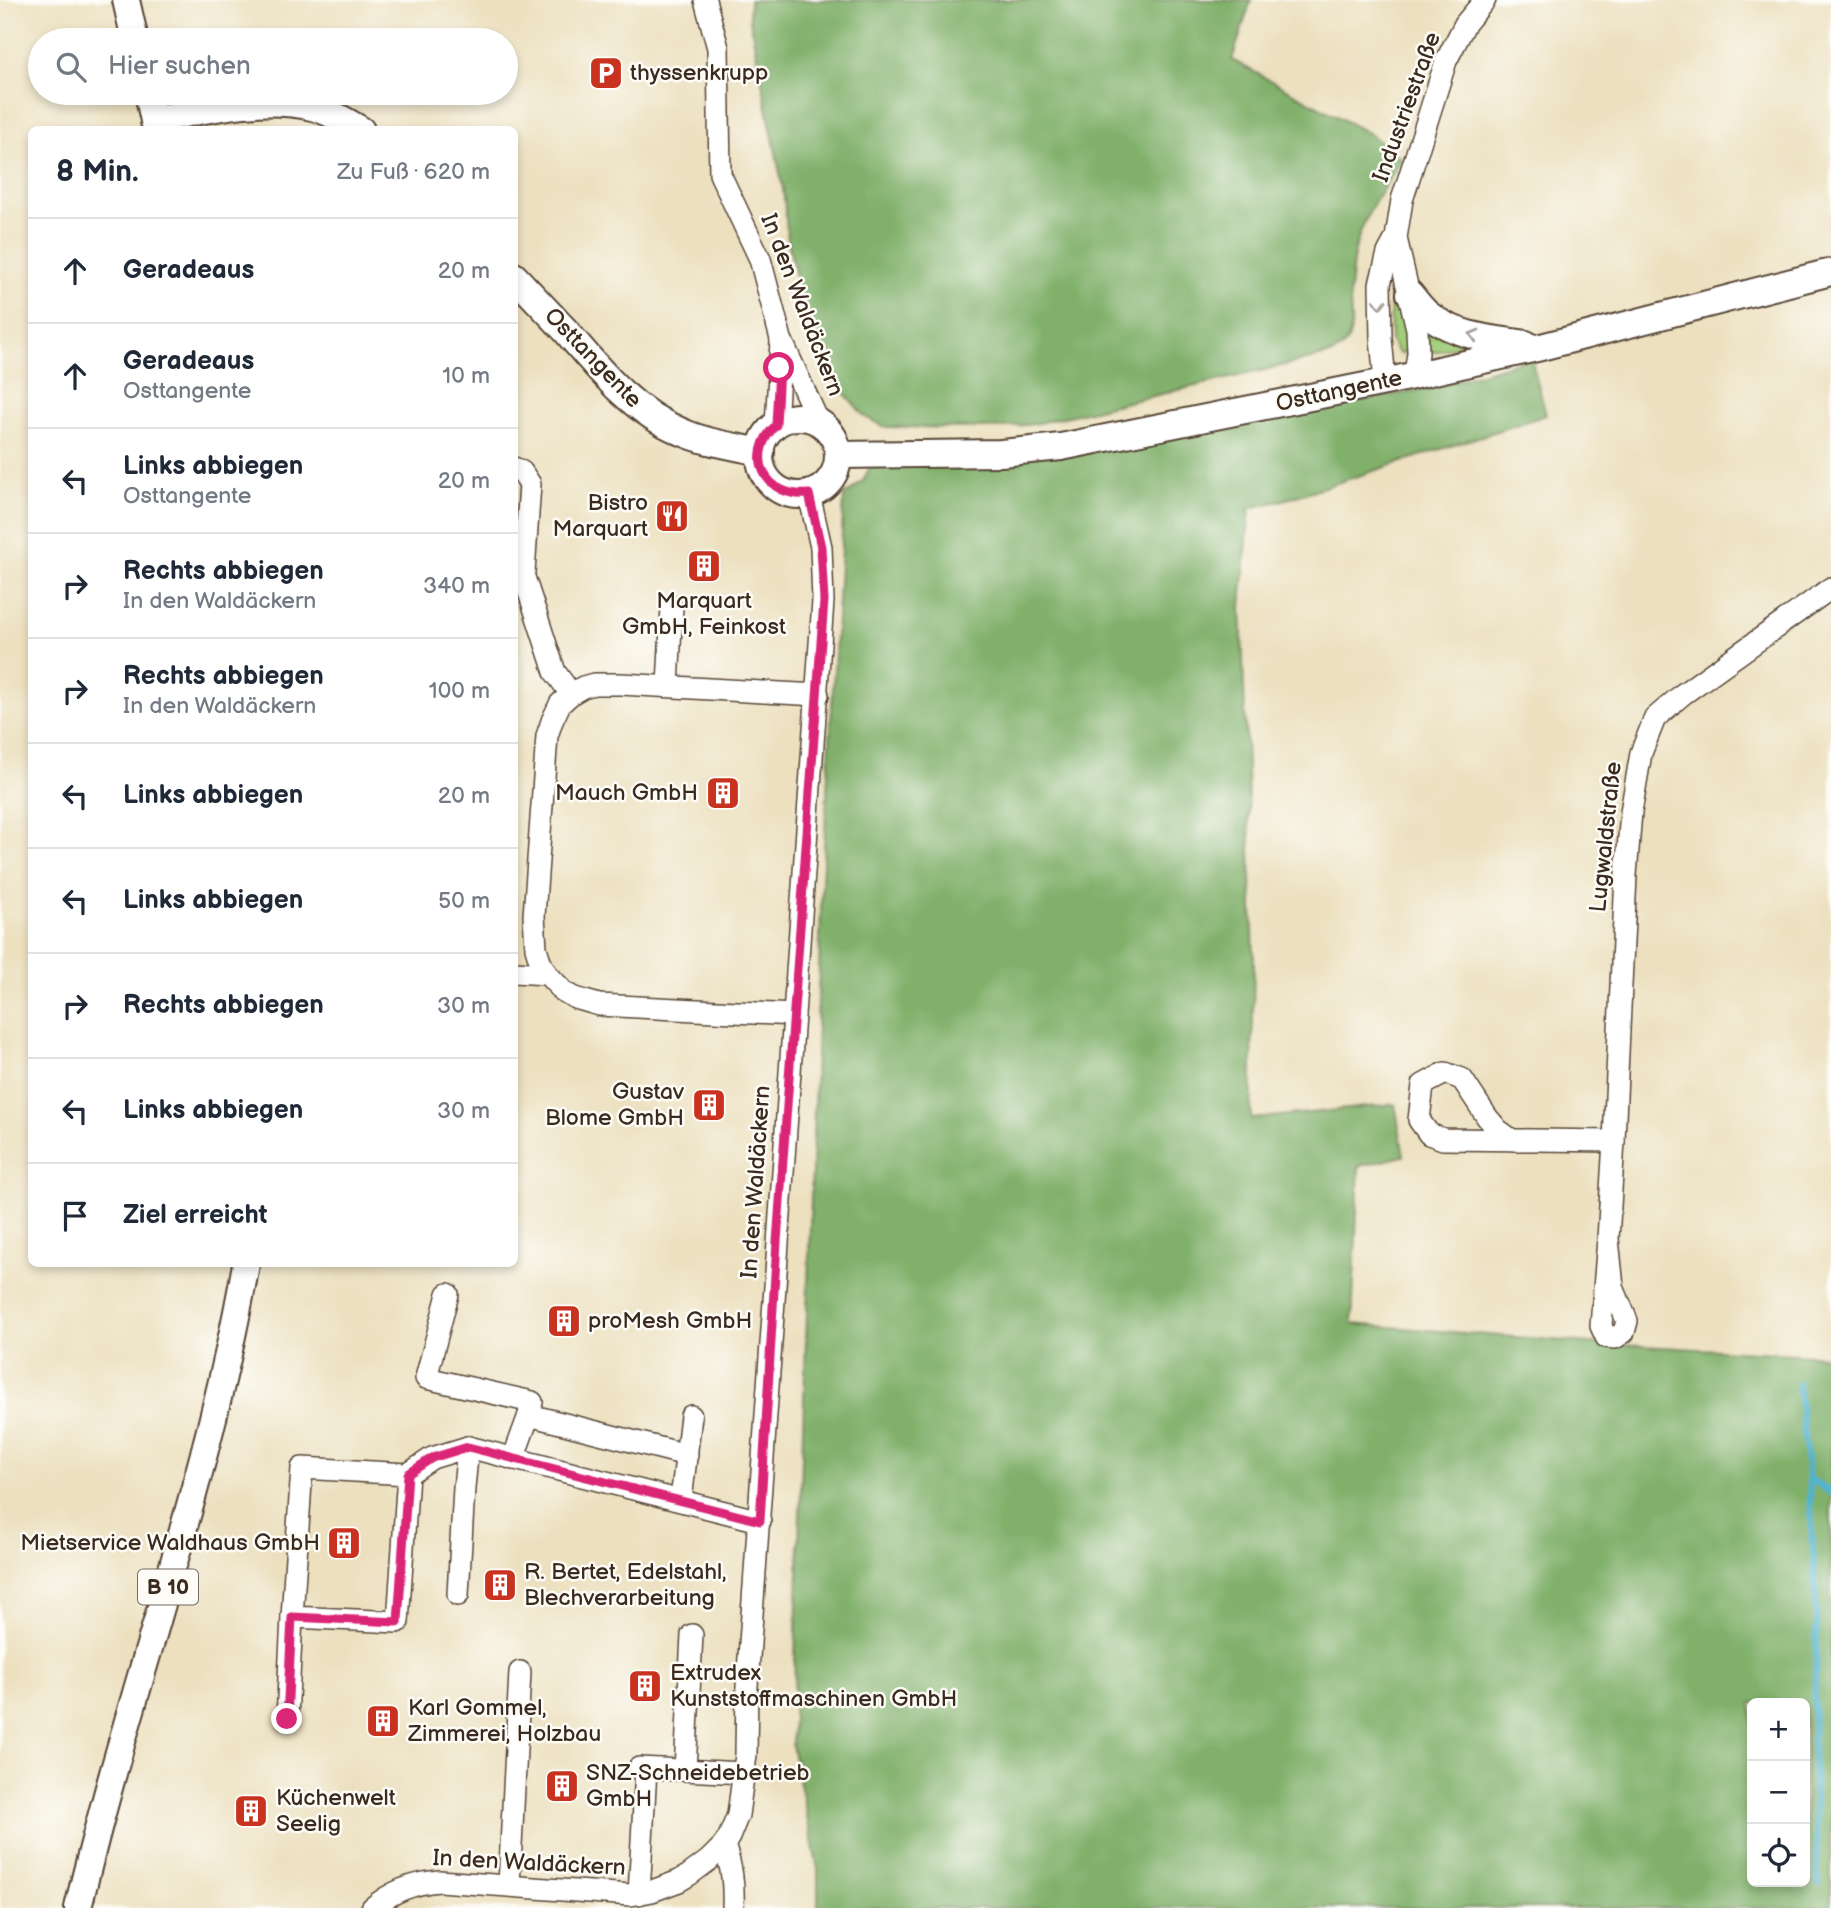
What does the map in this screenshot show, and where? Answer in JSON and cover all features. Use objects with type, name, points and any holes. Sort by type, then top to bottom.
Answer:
[{"type":"main road","points":[[126,0],[132,28]]},
{"type":"main road","points":[[151,105],[155,125],[237,105]]},
{"type":"main road","points":[[301,105],[314,107],[353,126]]},
{"type":"main road","name":"Osttangente","points":[[838,456],[1001,453],[1061,447],[1385,382],[1541,347],[1831,272]]},
{"type":"main road","name":"Osttangente","points":[[518,280],[613,384],[645,412],[668,426],[698,438],[761,452]]},
{"type":"main road","points":[[1410,294],[1428,314],[1450,329],[1480,338],[1541,347]]},
{"type":"main road","points":[[808,418],[828,430],[835,442],[838,456],[834,474],[826,485],[809,494],[796,495],[783,492],[772,484],[761,464],[761,452],[768,433],[776,425],[785,420],[808,418]]},
{"type":"main road","name":"B 10","points":[[78,1908],[128,1717],[201,1468],[230,1350],[245,1267]]},
{"type":"street","name":"In den Waldäckern","points":[[705,0],[718,48],[720,174],[760,259],[781,339],[819,423]]},
{"type":"street","name":"Industriestraße","points":[[1385,382],[1380,284],[1388,253],[1396,238],[1402,200],[1446,61],[1465,24],[1485,0]]},
{"type":"street","name":"Industriestraße","points":[[1396,238],[1418,329],[1415,375]]},
{"type":"street","points":[[776,425],[781,339]]},
{"type":"street","points":[[518,470],[530,484],[519,565],[555,672],[571,694]]},
{"type":"street","name":"In den Waldäckern","points":[[373,1908],[390,1895],[426,1882],[455,1881],[621,1895],[639,1894],[678,1881],[709,1860],[724,1845],[738,1815],[745,1773],[747,1686],[824,601],[821,547],[809,494]]},
{"type":"street","name":"Lugwaldstraße","points":[[1608,1238],[1626,875],[1631,813],[1641,753],[1655,718],[1683,694],[1831,588]]},
{"type":"street","points":[[668,686],[673,606]]},
{"type":"street","points":[[794,1015],[598,1006],[575,998],[563,991],[547,974],[524,915],[547,736],[560,704],[571,694],[594,684],[621,684],[818,695]]},
{"type":"street","points":[[518,972],[547,974]]},
{"type":"street","points":[[1512,1140],[1614,1141]]},
{"type":"street","points":[[448,1294],[426,1378],[533,1402],[513,1459]]},
{"type":"street","points":[[529,1415],[687,1455]]},
{"type":"street","points":[[681,1500],[691,1416]]},
{"type":"street","points":[[287,1719],[302,1468],[408,1474],[432,1458],[468,1447],[760,1521]]},
{"type":"street","points":[[458,1595],[468,1447]]},
{"type":"street","points":[[292,1617],[398,1622],[408,1474]]},
{"type":"street","points":[[685,1770],[692,1636]]},
{"type":"street","points":[[509,1885],[520,1672]]},
{"type":"street","points":[[639,1894],[643,1768],[745,1773]]},
{"type":"street","points":[[724,1845],[734,1884],[733,1908]]},
{"type":"green space","points":[[750,0],[1251,0],[1232,60],[1370,134],[1402,159],[1375,202],[1359,237],[1351,277],[1350,336],[1341,349],[1332,354],[1034,424],[996,428],[885,427],[865,417],[828,378],[820,347],[800,296],[788,241],[783,189],[749,16]]},
{"type":"green space","points":[[1396,279],[1408,334],[1405,352],[1400,354],[1391,341],[1390,280]]},
{"type":"green space","points":[[1427,327],[1464,345],[1429,353]]},
{"type":"green space","points":[[1531,358],[1546,415],[1287,499],[1250,508],[1241,606],[1254,959],[1251,1119],[1395,1104],[1404,1156],[1359,1166],[1352,1324],[1603,1344],[1831,1356],[1831,1908],[818,1908],[818,1869],[792,1746],[822,881],[844,496],[863,481],[872,463],[1234,426],[1438,386]]},
{"type":"waterway","points":[[1798,1384],[1809,1478],[1817,1622],[1813,1746],[1818,1884]]},
{"type":"waterway","points":[[1809,1478],[1831,1493]]},
{"type":"place","name":"thyssenkrupp","points":[[606,73]]},
{"type":"place","name":"Bistro Marquart","points":[[672,516]]},
{"type":"place","name":"Marquart GmbH, Feinkost","points":[[704,566]]},
{"type":"place","name":"Mauch GmbH","points":[[723,793]]},
{"type":"place","name":"Gustav Blome GmbH","points":[[709,1105]]},
{"type":"place","name":"proMesh GmbH","points":[[564,1321]]},
{"type":"place","name":"Mietservice Waldhaus GmbH","points":[[344,1543]]},
{"type":"place","name":"R. Bertet, Edelstahl, Blechverarbeitung","points":[[500,1585]]},
{"type":"place","name":"Extrudex Kunststoffmaschinen GmbH","points":[[645,1686]]},
{"type":"place","name":"Karl Gommel, Zimmerei, Holzbau","points":[[383,1721]]},
{"type":"place","name":"SNZ-Schneidebetrieb GmbH","points":[[562,1786]]},
{"type":"place","name":"Küchenwelt Seelig","points":[[251,1811]]},
{"type":"route","points":[[287,1719],[292,1617],[398,1622],[408,1474],[432,1458],[468,1447],[760,1521],[777,1242],[824,601],[821,547],[809,494],[783,492],[772,484],[761,464],[763,442],[776,425],[779,368]]}]
